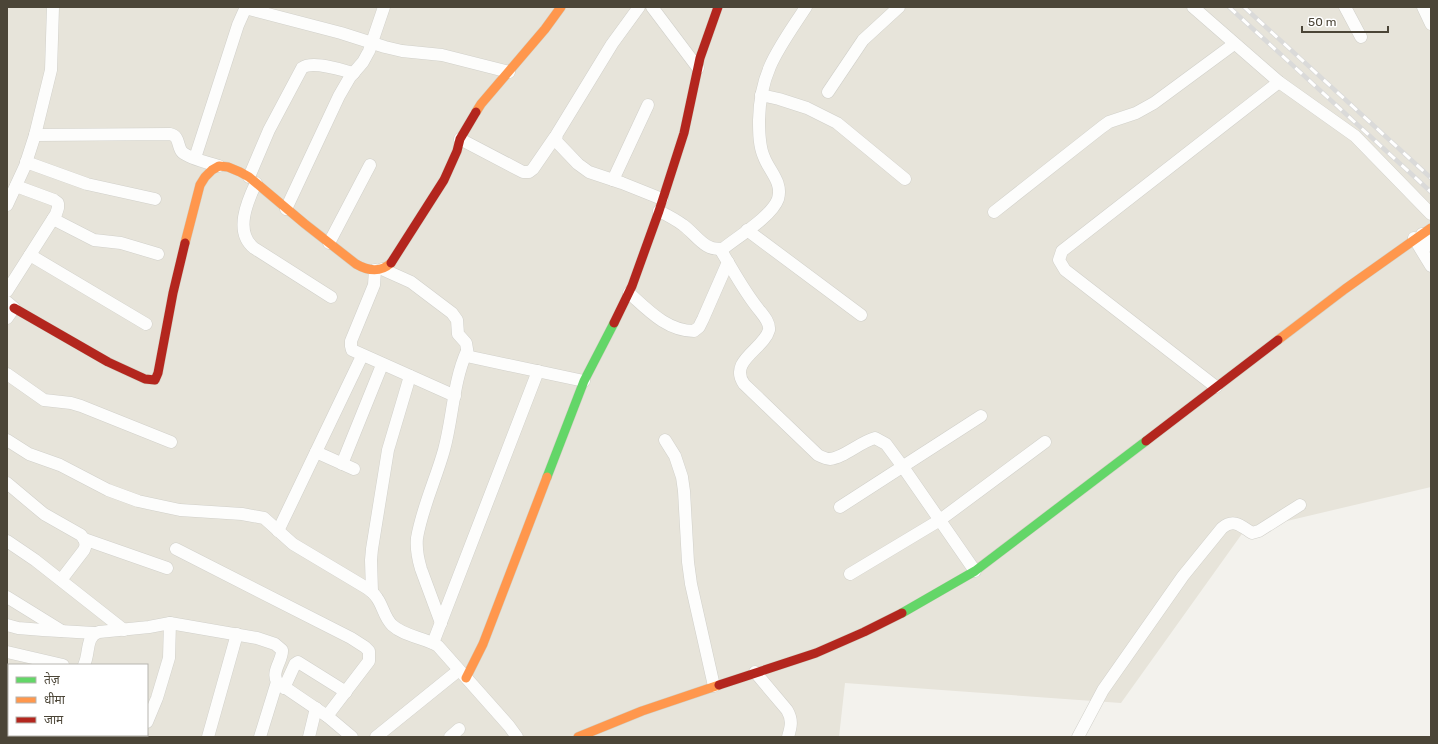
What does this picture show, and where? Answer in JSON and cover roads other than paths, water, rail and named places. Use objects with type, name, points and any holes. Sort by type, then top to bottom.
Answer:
[{"type":"street","points":[[8,202],[26,162],[35,135],[51,70],[53,7]]},
{"type":"street","points":[[286,208],[338,96],[363,62],[373,43],[384,7]]},
{"type":"street","points":[[454,396],[362,356],[352,350],[350,346],[351,341],[374,285],[378,270],[390,264],[444,180],[457,151],[460,139],[481,104],[545,29],[561,7]]},
{"type":"street","points":[[460,139],[523,172],[529,172],[533,169],[555,137],[612,44],[639,7]]},
{"type":"street","points":[[652,7],[698,68]]},
{"type":"street","points":[[376,737],[463,674],[483,644],[584,381],[629,293],[684,133],[703,48],[718,7]]},
{"type":"street","points":[[555,137],[558,145],[589,172],[613,180],[660,205],[702,243],[709,247],[720,249],[724,248],[773,208],[777,199],[779,192],[776,178],[764,156],[760,142],[759,112],[761,95],[766,73],[773,59],[806,7]]},
{"type":"street","points":[[828,92],[863,40],[899,7]]},
{"type":"street","points":[[1193,7],[1279,82],[1355,136],[1431,214]]},
{"type":"street","points":[[1345,7],[1361,37]]},
{"type":"street","points":[[1423,7],[1431,24]]},
{"type":"street","points":[[195,158],[238,25],[246,8],[402,51],[449,56],[509,72]]},
{"type":"street","points":[[994,212],[1109,122],[1136,113],[1154,103],[1234,44]]},
{"type":"street","points":[[331,297],[254,248],[246,240],[244,235],[245,208],[269,130],[302,68],[305,66],[315,65],[354,73]]},
{"type":"street","points":[[1216,387],[1066,270],[1061,265],[1059,260],[1060,255],[1062,251],[1279,82]]},
{"type":"street","points":[[761,95],[807,108],[837,124],[905,179]]},
{"type":"street","points":[[613,180],[648,105]]},
{"type":"street","points":[[35,135],[174,135],[177,138],[182,152],[188,156],[219,166],[228,167],[253,180],[356,264],[365,269],[378,270],[411,282],[452,313],[457,320],[458,334],[466,343],[467,351],[471,357],[584,381]]},
{"type":"street","points":[[26,162],[87,184],[155,199]]},
{"type":"street","points":[[329,243],[370,165]]},
{"type":"street","points":[[7,318],[11,305],[120,369],[147,381],[155,380],[158,373],[173,293],[200,185],[212,170],[219,166]]},
{"type":"street","points":[[7,291],[53,219],[58,208],[58,203],[54,200],[16,186]]},
{"type":"street","points":[[53,219],[94,240],[122,243],[158,254]]},
{"type":"street","points":[[747,230],[861,315]]},
{"type":"street","points":[[578,737],[601,726],[824,649],[899,614],[944,590],[975,571],[1345,289],[1422,233]]},
{"type":"street","points":[[1422,233],[1431,246]]},
{"type":"street","points":[[1422,233],[1431,266]]},
{"type":"street","points":[[720,249],[751,301],[768,323],[769,330],[764,338],[741,366],[739,372],[740,379],[818,455],[824,458],[831,459],[838,457],[866,440],[875,438],[886,444],[904,467],[975,571]]},
{"type":"street","points":[[30,255],[146,324]]},
{"type":"street","points":[[629,293],[662,321],[679,329],[694,331],[699,327],[703,320],[728,262]]},
{"type":"street","points":[[440,623],[421,568],[417,539],[422,518],[444,450],[454,396],[462,362],[467,351]]},
{"type":"street","points":[[278,530],[362,356]]},
{"type":"street","points":[[342,464],[382,364]]},
{"type":"street","points":[[433,643],[538,371]]},
{"type":"street","points":[[7,374],[44,400],[76,405],[172,442]]},
{"type":"street","points":[[372,592],[372,549],[384,469],[391,437],[410,376]]},
{"type":"street","points":[[840,507],[981,416]]},
{"type":"street","points":[[7,440],[29,454],[60,466],[108,490],[132,499],[180,510],[255,515],[264,518],[292,544],[372,592],[378,598],[387,620],[394,626],[405,633],[438,646],[517,737]]},
{"type":"street","points":[[665,440],[675,456],[682,477],[691,584],[714,686]]},
{"type":"street","points":[[850,574],[940,520],[1044,442]]},
{"type":"street","points":[[316,452],[354,469]]},
{"type":"street","points":[[7,484],[44,514],[81,535],[84,539],[86,545],[84,550],[61,580]]},
{"type":"street","points":[[1078,737],[1103,690],[1183,576],[1222,528],[1227,523],[1234,523],[1252,533],[1259,531],[1300,505]]},
{"type":"street","points":[[84,539],[167,568]]},
{"type":"street","points":[[7,541],[35,560],[124,630]]},
{"type":"street","points":[[176,549],[351,638],[369,651],[369,662],[327,716]]},
{"type":"street","points":[[7,597],[63,632]]},
{"type":"street","points":[[148,720],[157,698],[169,658],[170,623]]},
{"type":"street","points":[[7,625],[18,628],[94,633],[170,623],[257,638],[280,646],[282,650],[275,674],[275,679],[280,685],[316,708],[352,737]]},
{"type":"street","points":[[84,664],[91,638],[94,633]]},
{"type":"street","points":[[208,737],[237,634]]},
{"type":"street","points":[[7,652],[59,664]]},
{"type":"street","points":[[260,737],[280,685],[298,662],[346,692]]},
{"type":"street","points":[[755,672],[787,710],[791,717],[792,725],[788,737]]},
{"type":"street","points":[[309,737],[316,708]]},
{"type":"railway","points":[[1229,7],[1431,192]]},
{"type":"railway","points":[[1244,7],[1431,178]]}]
